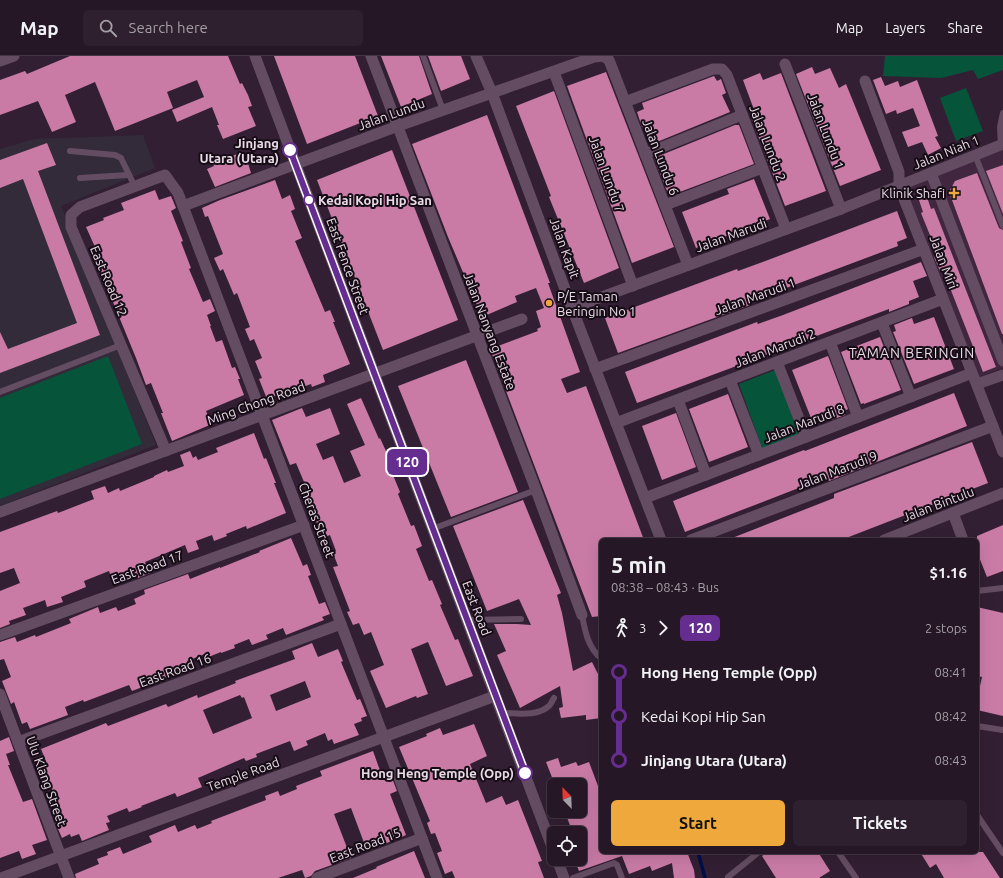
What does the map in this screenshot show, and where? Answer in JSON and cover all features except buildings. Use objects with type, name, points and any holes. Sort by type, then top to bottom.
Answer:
[{"type":"street","points":[[0,61],[14,56]]},
{"type":"street","name":"East Fence Street","points":[[255,56],[374,374]]},
{"type":"street","name":"Jalan Nanyang Estate","points":[[371,56],[582,615]]},
{"type":"street","name":"Jalan Kapit","points":[[476,56],[492,93],[595,369],[660,538]]},
{"type":"street","name":"Jalan Lundu","points":[[183,206],[398,126],[594,57],[603,56],[609,60]]},
{"type":"street","name":"Jalan Lundu 6","points":[[609,60],[688,265]]},
{"type":"street","name":"Jalan Lundu 1","points":[[785,64],[841,209]]},
{"type":"street","name":"Jalan Lundu 2","points":[[625,102],[714,69],[722,69],[727,74],[786,229]]},
{"type":"street","name":"Jalan Lundu 7","points":[[554,72],[633,286]]},
{"type":"street","name":"Jalan Miri","points":[[865,82],[899,172],[899,186],[972,373],[998,432],[1003,452]]},
{"type":"street","points":[[645,154],[742,114]]},
{"type":"street","name":"Jalan Niah 1","points":[[899,186],[1002,145]]},
{"type":"street","points":[[665,205],[762,168]]},
{"type":"street","name":"Jalan Miri","points":[[931,173],[1003,361]]},
{"type":"street","name":"Cheras Street","points":[[165,175],[178,192],[437,878]]},
{"type":"street","name":"East Road 12","points":[[165,175],[80,207],[72,215],[71,226],[166,451]]},
{"type":"street","name":"Jalan Marudi","points":[[572,308],[841,209],[899,186]]},
{"type":"street","name":"Jalan Marudi 1","points":[[595,369],[924,249]]},
{"type":"street","name":"Jalan Marudi 2","points":[[616,423],[944,299]]},
{"type":"street","name":"Ming Chong Road","points":[[0,512],[522,319]]},
{"type":"street","points":[[882,323],[911,397]]},
{"type":"street","points":[[830,342],[858,417]]},
{"type":"street","points":[[777,362],[806,437]]},
{"type":"street","name":"Jalan Marudi 8","points":[[645,498],[972,373]]},
{"type":"street","name":"East Road","points":[[374,374],[547,833]]},
{"type":"street","points":[[977,384],[1003,375]]},
{"type":"street","points":[[730,380],[758,455]]},
{"type":"street","points":[[678,400],[706,475]]},
{"type":"street","name":"Jalan Marudi 9","points":[[697,538],[998,432]]},
{"type":"street","name":"Jalan Bintulu","points":[[903,537],[953,513],[1003,493]]},
{"type":"street","points":[[953,513],[962,538]]},
{"type":"street","name":"East Road 17","points":[[0,635],[304,525]]},
{"type":"street","name":"East Road 16","points":[[18,742],[341,624]]},
{"type":"street","name":"Ulu Klang Street","points":[[0,694],[69,878]]},
{"type":"street","name":"Temple Road","points":[[2,878],[495,696]]},
{"type":"street","name":"East Road 15","points":[[320,878],[422,838]]},
{"type":"street","points":[[560,866],[564,878]]},
{"type":"lane","points":[[423,56],[443,110]]},
{"type":"lane","points":[[1002,145],[1000,127],[1003,113]]},
{"type":"lane","points":[[70,151],[115,155],[121,158],[134,187]]},
{"type":"lane","points":[[975,156],[1003,226]]},
{"type":"lane","points":[[80,178],[128,175]]},
{"type":"lane","points":[[0,392],[121,345]]},
{"type":"lane","points":[[432,529],[536,490]]},
{"type":"lane","points":[[979,591],[1003,588]]},
{"type":"lane","points":[[582,615],[585,630],[591,646],[599,656]]},
{"type":"lane","points":[[466,620],[521,619]]},
{"type":"lane","points":[[502,713],[534,713],[549,706],[554,698]]},
{"type":"lane","points":[[979,726],[1003,730]]},
{"type":"lane","points":[[979,818],[1003,853]]},
{"type":"lane","points":[[728,877],[757,854]]},
{"type":"lane","points":[[839,854],[856,878]]},
{"type":"lane","points":[[573,878],[614,863],[617,865],[622,878]]},
{"type":"shaded area","points":[[143,135],[155,168],[61,206],[156,445],[0,506],[0,149],[34,139]]},
{"type":"shaded area","points":[[1003,150],[1003,368],[979,377],[904,189]]},
{"type":"green space","points":[[885,56],[1003,56],[1003,70],[978,79],[973,70],[941,78],[883,76]]},
{"type":"green space","points":[[966,88],[983,131],[956,141],[940,98]]},
{"type":"green space","points":[[108,356],[142,444],[0,499],[0,398]]},
{"type":"green space","points":[[775,370],[799,435],[762,448],[739,384]]},
{"type":"waterway","points":[[699,854],[705,878]]},
{"type":"bus line","name":"120","points":[[290,150],[525,773]]},
{"type":"place","name":"Jinjang Utara (Utara)","points":[[290,150]]},
{"type":"place","name":"Klinik Shafi","points":[[954,193]]},
{"type":"place","name":"Kedai Kopi Hip San","points":[[309,200]]},
{"type":"place","name":"P/E Taman Beringin No 1","points":[[549,303]]},
{"type":"place","name":"Hong Heng Temple (Opp)","points":[[525,773]]},
{"type":"district","name":"TAMAN BERINGIN","points":[[912,353]]}]
